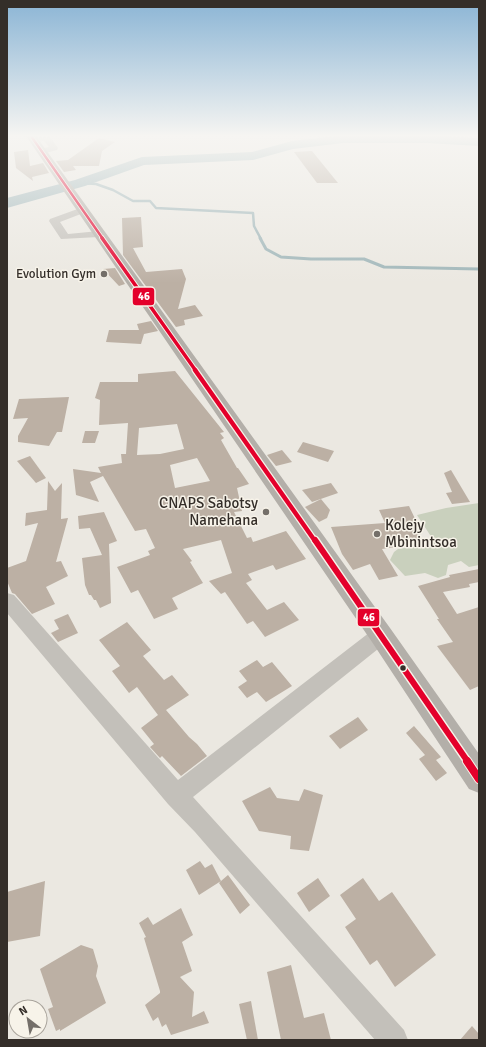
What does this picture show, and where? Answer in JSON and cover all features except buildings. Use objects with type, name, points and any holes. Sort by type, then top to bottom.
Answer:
[{"type":"main road","points":[[65,185],[381,635],[479,779]]},
{"type":"street","points":[[73,196],[54,221],[65,237],[99,234]]},
{"type":"street","points":[[7,600],[176,796],[203,824],[394,1040]]},
{"type":"street","points":[[176,796],[381,635]]},
{"type":"green space","points":[[479,503],[479,565],[469,567],[461,561],[448,565],[446,575],[438,578],[425,573],[405,576],[390,560],[394,552],[398,549],[426,545],[432,538],[417,515],[446,508]]},
{"type":"waterway","points":[[7,203],[73,185]]},
{"type":"waterway","points":[[98,185],[113,190],[133,201],[150,201],[156,208],[253,213],[254,226],[261,239]]},
{"type":"waterway","points":[[260,238],[266,249],[281,257],[311,259],[364,259],[384,267],[479,269]]},
{"type":"transit line","name":"46","points":[[65,185],[381,635],[479,779]]},
{"type":"place","name":"Evolution Gym","points":[[104,274]]},
{"type":"place","name":"CNAPS Sabotsy Namehana","points":[[266,512]]},
{"type":"place","name":"Kolejy Mbinintsoa","points":[[377,534]]}]
